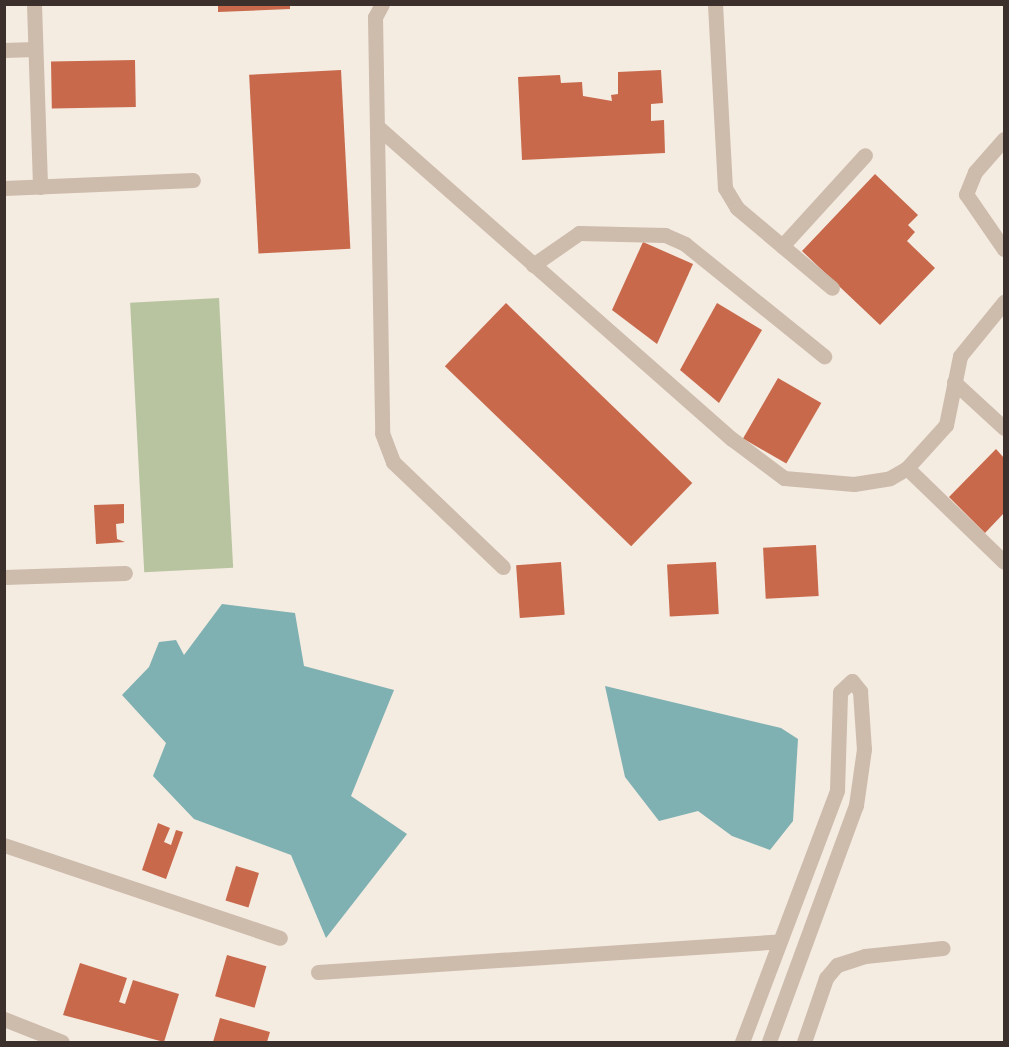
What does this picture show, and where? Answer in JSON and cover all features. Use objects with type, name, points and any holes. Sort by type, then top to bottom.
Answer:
[{"type":"street","points":[[34,4],[40,187]]},
{"type":"street","points":[[381,4],[375,16],[380,129],[385,446],[393,462],[503,567]]},
{"type":"street","points":[[715,4],[722,176],[737,208],[832,288]]},
{"type":"street","points":[[4,50],[35,49]]},
{"type":"street","points":[[380,129],[534,265],[784,478],[854,484],[890,478],[907,468],[946,425],[960,356],[1005,302]]},
{"type":"street","points":[[1005,139],[966,190],[967,200],[1005,249]]},
{"type":"street","points":[[782,246],[865,155]]},
{"type":"street","points":[[4,188],[193,180]]},
{"type":"street","points":[[534,265],[579,233],[665,235],[685,244],[824,356]]},
{"type":"street","points":[[954,382],[1005,428]]},
{"type":"street","points":[[907,468],[1005,562]]},
{"type":"street","points":[[4,577],[125,573]]},
{"type":"street","points":[[742,1042],[837,790],[840,692],[852,681],[860,691],[864,749],[856,805],[769,1042]]},
{"type":"street","points":[[4,845],[280,938]]},
{"type":"street","points":[[318,972],[779,941]]},
{"type":"street","points":[[804,1042],[826,978],[837,965],[865,956],[943,948]]},
{"type":"street","points":[[4,1019],[62,1042]]},
{"type":"green space","points":[[219,298],[233,568],[144,572],[130,303]]},
{"type":"water","points":[[222,604],[295,613],[304,666],[394,690],[351,796],[407,834],[326,938],[291,855],[194,819],[153,776],[166,743],[122,695],[149,667],[159,642],[176,640],[184,655]]},
{"type":"water","points":[[605,686],[781,728],[798,739],[793,821],[770,850],[732,836],[698,811],[659,821],[625,777]]},
{"type":"building","points":[[218,4],[290,4],[290,9],[218,12]]},
{"type":"building","points":[[135,60],[136,107],[52,108],[51,61]]},
{"type":"building","points":[[341,70],[350,249],[258,254],[249,75]]},
{"type":"building","points":[[661,70],[663,103],[651,104],[651,121],[664,120],[665,153],[522,160],[518,77],[560,75],[561,83],[582,82],[583,96],[612,101],[611,95],[618,94],[618,72]]},
{"type":"building","points":[[875,174],[918,215],[908,225],[915,232],[907,241],[935,268],[880,325],[802,251]]},
{"type":"building","points":[[643,242],[693,264],[657,344],[612,310]]},
{"type":"building","points":[[506,303],[692,483],[631,546],[445,366]]},
{"type":"building","points":[[717,303],[762,330],[719,403],[680,370]]},
{"type":"building","points":[[778,378],[821,403],[786,464],[743,439]]},
{"type":"building","points":[[996,449],[1004,458],[1004,513],[985,533],[949,497]]},
{"type":"building","points":[[124,504],[124,523],[116,524],[117,539],[125,542],[96,544],[94,505]]},
{"type":"building","points":[[816,545],[819,596],[766,599],[763,548]]},
{"type":"building","points":[[561,562],[565,615],[520,618],[516,565]]},
{"type":"building","points":[[716,562],[719,614],[670,616],[667,565]]},
{"type":"building","points":[[158,823],[170,828],[164,842],[171,845],[176,830],[183,832],[166,879],[142,870]]},
{"type":"building","points":[[236,866],[259,873],[248,907],[225,900]]},
{"type":"building","points":[[227,955],[266,966],[255,1008],[215,996]]},
{"type":"building","points":[[80,963],[127,978],[119,1002],[125,1004],[133,980],[179,994],[164,1042],[63,1015]]},
{"type":"building","points":[[220,1018],[270,1032],[267,1042],[213,1042]]}]
